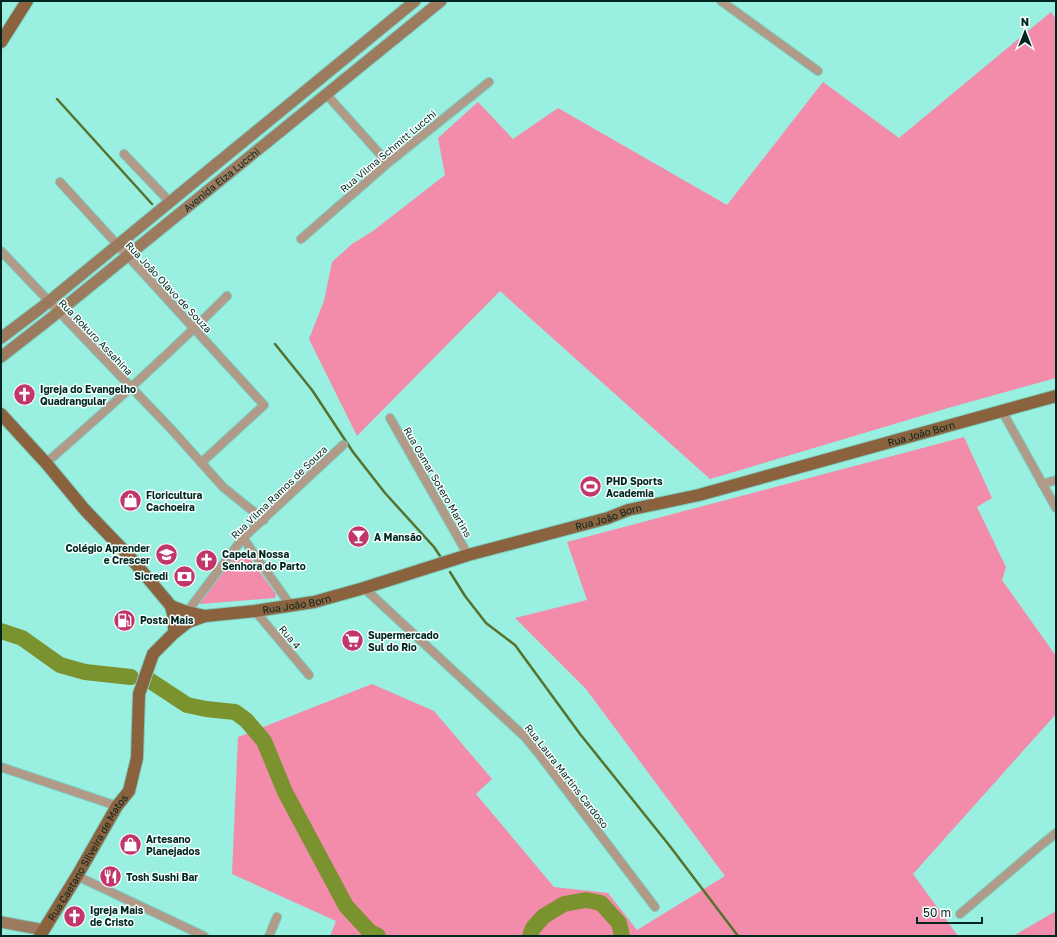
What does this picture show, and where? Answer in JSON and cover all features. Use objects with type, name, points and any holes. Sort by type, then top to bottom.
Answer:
[{"type":"main road","points":[[1,42],[27,1]]},
{"type":"main road","name":"Avenida Elza Lucchi","points":[[1,338],[49,302],[415,1]]},
{"type":"main road","name":"Avenida Elza Lucchi","points":[[1,357],[59,312],[441,1]]},
{"type":"main road","name":"Rua João Born","points":[[205,616],[255,611],[314,602],[364,588],[468,555],[608,518],[628,510],[699,495],[1056,396]]},
{"type":"main road","points":[[1,414],[46,463],[85,510],[133,561],[171,606],[174,618],[174,633]]},
{"type":"main road","points":[[171,606],[187,612],[205,616]]},
{"type":"main road","name":"Rua Caetano Silveira de Matos","points":[[42,933],[117,806],[128,792],[137,758],[139,694],[153,654],[174,633],[188,622],[205,616]]},
{"type":"main road","points":[[1,922],[42,933]]},
{"type":"street","points":[[721,1],[818,71]]},
{"type":"street","name":"Rua Vilma Schmitt Lucchi","points":[[301,239],[388,163],[489,82]]},
{"type":"street","points":[[326,94],[388,163]]},
{"type":"street","points":[[124,154],[170,202]]},
{"type":"street","name":"Rua João Olavo de Souza","points":[[60,182],[264,405],[201,463]]},
{"type":"street","name":"Rua Rokuro Assahina","points":[[1,251],[223,487],[264,520]]},
{"type":"street","points":[[46,463],[131,388],[227,296]]},
{"type":"street","points":[[1002,411],[1056,508]]},
{"type":"street","name":"Rua Osmar Sotero Martins","points":[[390,418],[468,555]]},
{"type":"street","name":"Rua Vilma Ramos de Souza","points":[[187,612],[243,538],[343,445]]},
{"type":"street","points":[[1042,484],[1056,480]]},
{"type":"street","points":[[243,538],[291,606]]},
{"type":"street","name":"Rua Laura Martins Cardoso","points":[[364,588],[525,737],[655,906]]},
{"type":"street","name":"Rua 4","points":[[255,611],[309,675]]},
{"type":"street","points":[[1,767],[117,806]]},
{"type":"street","points":[[960,914],[1056,833]]},
{"type":"street","points":[[77,876],[203,936]]},
{"type":"street","points":[[269,936],[278,918]]},
{"type":"shaded area","points":[[1051,12],[1056,19],[1056,378],[948,408],[710,479],[500,291],[357,436],[309,339],[324,301],[332,262],[352,244],[373,231],[445,175],[438,138],[478,102],[513,139],[558,108],[727,205],[823,82],[899,138]]},
{"type":"shaded area","points":[[964,437],[992,498],[977,507],[1006,567],[1002,580],[1056,656],[1056,714],[913,874],[958,936],[330,936],[336,921],[232,874],[238,737],[372,684],[434,711],[492,779],[476,794],[554,887],[608,893],[637,930],[725,876],[586,689],[515,618],[587,600],[567,542]]},
{"type":"shaded area","points":[[241,552],[246,553],[276,594],[275,598],[199,604],[236,556]]},
{"type":"shaded area","points":[[1056,911],[1056,936],[1013,936]]},
{"type":"waterway","points":[[57,99],[152,204]]},
{"type":"waterway","points":[[275,344],[312,390],[353,452],[385,493],[434,547],[442,559]]},
{"type":"waterway","points":[[450,572],[465,596],[486,623],[515,645],[580,734],[669,845],[738,936]]},
{"type":"waterway","points":[[1,631],[22,638],[60,665],[85,672],[131,677]]},
{"type":"waterway","points":[[149,680],[187,705],[206,709],[235,712],[246,720],[264,741],[285,792],[346,906],[370,932],[378,936]]},
{"type":"waterway","points":[[530,936],[533,928],[544,916],[564,904],[586,900],[601,903],[619,923],[622,936]]},
{"type":"place","name":"Igreja do Evangelho Quadrangular","points":[[24,395]]},
{"type":"place","name":"PHD Sports Academia","points":[[591,487]]},
{"type":"place","name":"Floricultura Cachoeira","points":[[131,501]]},
{"type":"place","name":"A Mansão","points":[[358,537]]},
{"type":"place","name":"Colégio Aprender e Crescer","points":[[166,554]]},
{"type":"place","name":"Capela Nossa Senhora do Parto","points":[[206,560]]},
{"type":"place","name":"Sicredi","points":[[184,576]]},
{"type":"place","name":"Posta Mais","points":[[125,620]]},
{"type":"place","name":"Supermercado Sul do Rio","points":[[352,641]]},
{"type":"place","name":"Artesano Planejados","points":[[131,845]]},
{"type":"place","name":"Tosh Sushi Bar","points":[[110,877]]},
{"type":"place","name":"Igreja Mais de Cristo","points":[[74,916]]}]
